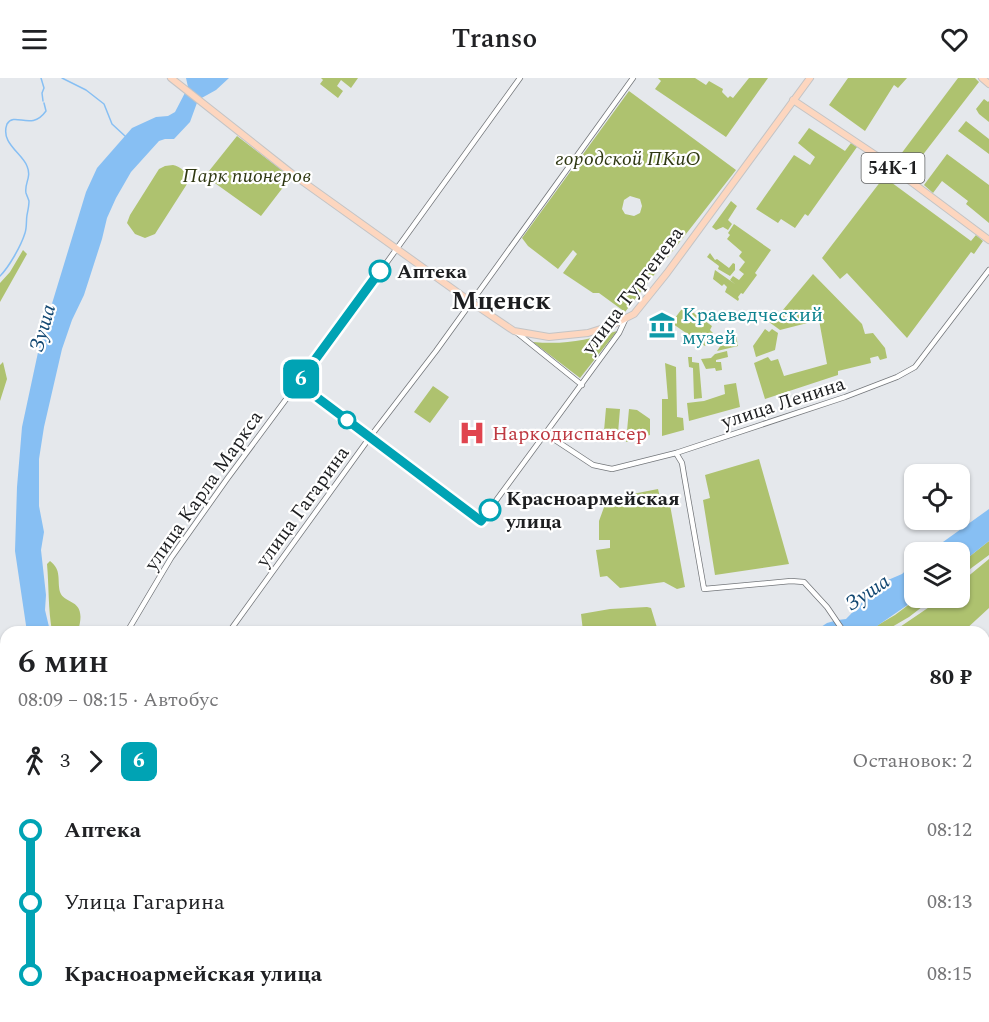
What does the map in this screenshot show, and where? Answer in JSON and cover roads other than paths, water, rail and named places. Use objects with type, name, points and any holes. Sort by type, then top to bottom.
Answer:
[{"type":"main road","points":[[171,78],[295,176],[514,331],[582,385]]},
{"type":"main road","name":"улица Карла Маркса","points":[[131,626],[171,558],[520,78]]},
{"type":"main road","name":"улица Гагарина","points":[[233,626],[633,78]]},
{"type":"main road","name":"улица Тургенева","points":[[370,437],[481,521],[582,385],[619,333],[625,320],[639,308],[665,275],[810,78]]},
{"type":"main road","points":[[982,78],[989,84]]},
{"type":"main road","name":"54К-1","points":[[793,100],[874,154],[989,240]]},
{"type":"main road","name":"улица Ленина","points":[[546,434],[587,462],[601,468],[626,466],[676,453],[845,397],[906,373],[915,367],[989,270]]},
{"type":"main road","points":[[514,331],[536,336],[562,337],[588,333],[625,320]]},
{"type":"main road","points":[[298,383],[370,437]]},
{"type":"main road","points":[[676,453],[682,463],[704,589],[791,581],[804,582],[827,607],[840,626]]},
{"type":"water","points":[[186,78],[229,78],[216,90],[198,100],[190,122],[174,139],[159,141],[131,172],[107,218],[84,295],[62,349],[39,459],[39,506],[44,532],[41,550],[46,595],[45,610],[49,626],[26,626],[15,551],[17,487],[22,427],[40,343],[86,192],[97,168],[132,128],[156,117],[168,116],[175,112],[188,87]]},
{"type":"water","points":[[989,509],[989,541],[970,556],[970,542],[943,542],[960,530],[970,530],[970,523]]},
{"type":"water","points":[[904,572],[904,607],[877,626],[843,626],[838,620],[846,619],[872,592]]},
{"type":"water","points":[[834,621],[838,626],[822,626]]},
{"type":"waterway","points":[[41,78],[44,88],[43,101]]},
{"type":"waterway","points":[[62,78],[86,90],[104,104],[112,124],[125,136]]},
{"type":"waterway","points":[[0,276],[11,262],[23,238],[29,203],[26,193],[27,166],[6,137],[7,124],[14,119],[35,120],[46,111],[44,103]]},
{"type":"place","name":"Аптека","points":[[380,271]]},
{"type":"place","name":"Краеведческий музей","points":[[662,325]]},
{"type":"place","name":"Наркодиспансер","points":[[472,433]]},
{"type":"place","name":"Красноармейская улица","points":[[490,510]]},
{"type":"district","name":"Мценск","points":[[501,300]]},
{"type":"park label","name":"городской ПКиО","points":[[628,158]]},
{"type":"park label","name":"Парк пионеров","points":[[247,175]]},
{"type":"water label","name":"Зуша","points":[[42,328]]},
{"type":"water label","name":"Зуша","points":[[867,592]]}]
